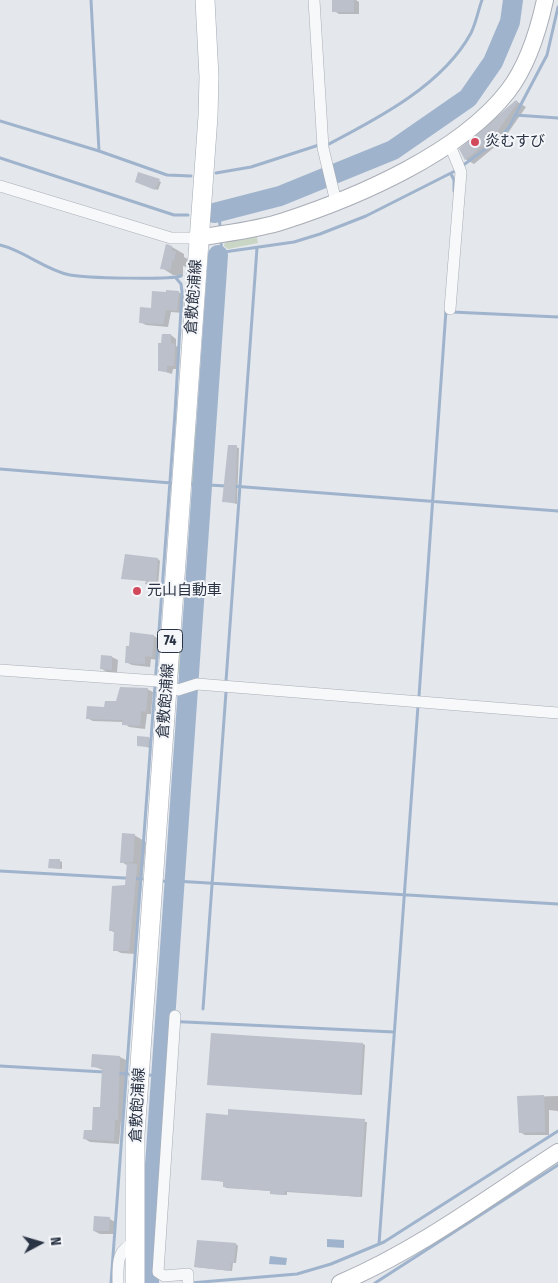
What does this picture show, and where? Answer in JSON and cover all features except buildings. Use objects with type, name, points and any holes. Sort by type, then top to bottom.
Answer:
[{"type":"main road","name":"倉敷飽浦線","points":[[135,1283],[135,1134],[170,684],[198,238],[208,116],[209,77],[205,0]]},
{"type":"street","points":[[314,0],[322,142],[336,202]]},
{"type":"street","points":[[0,186],[171,238],[198,238],[283,222],[336,202],[393,177],[449,143],[478,121],[509,90],[529,55],[545,0]]},
{"type":"street","points":[[449,143],[459,168],[450,309]]},
{"type":"street","points":[[0,670],[558,713]]},
{"type":"street","points":[[175,1020],[158,1272],[164,1276],[188,1274],[188,1281]]},
{"type":"street","points":[[340,1283],[373,1268],[424,1240],[558,1152]]},
{"type":"street","points":[[118,1282],[122,1250],[126,1246],[134,1244]]},
{"type":"green space","points":[[256,233],[258,243],[228,249],[224,246],[225,240]]},
{"type":"green space","points":[[195,428],[201,431],[198,483],[189,482],[193,430]]},
{"type":"green space","points":[[177,638],[187,638],[182,679],[177,672]]},
{"type":"water","points":[[327,1239],[344,1240],[344,1248],[327,1247]]},
{"type":"water","points":[[270,1256],[287,1258],[286,1265],[269,1264]]},
{"type":"waterway","points":[[91,0],[99,151]]},
{"type":"waterway","points":[[327,145],[387,112],[407,99],[444,69],[459,52],[471,33],[482,0]]},
{"type":"waterway","points":[[214,213],[280,196],[393,150],[468,98],[493,62],[510,22],[513,0]]},
{"type":"waterway","points":[[462,166],[499,139],[509,127],[547,55],[558,7]]},
{"type":"waterway","points":[[515,115],[558,118]]},
{"type":"waterway","points":[[0,121],[99,151],[167,175],[191,176]]},
{"type":"waterway","points":[[216,173],[251,167],[319,145]]},
{"type":"waterway","points":[[0,158],[174,215],[188,215]]},
{"type":"waterway","points":[[218,255],[224,252],[294,242],[320,234],[366,216],[457,170]]},
{"type":"waterway","points":[[451,174],[454,180],[454,191]]},
{"type":"waterway","points":[[219,212],[220,227]]},
{"type":"waterway","points":[[221,243],[222,253]]},
{"type":"waterway","points":[[0,245],[61,273],[70,275],[126,278],[181,276]]},
{"type":"waterway","points":[[226,681],[257,248]]},
{"type":"waterway","points":[[149,1283],[155,1165],[218,255]]},
{"type":"waterway","points":[[204,271],[216,270]]},
{"type":"waterway","points":[[111,1283],[175,413],[182,292],[181,284],[176,278]]},
{"type":"waterway","points":[[419,696],[446,310]]},
{"type":"waterway","points":[[452,312],[558,317]]},
{"type":"waterway","points":[[0,469],[171,483]]},
{"type":"waterway","points":[[191,484],[226,486]]},
{"type":"waterway","points":[[232,486],[558,511]]},
{"type":"waterway","points":[[203,1009],[226,692]]},
{"type":"waterway","points":[[379,1244],[418,706]]},
{"type":"waterway","points":[[0,871],[142,879]]},
{"type":"waterway","points":[[161,881],[175,882]]},
{"type":"waterway","points":[[175,881],[558,904]]},
{"type":"waterway","points":[[165,1021],[394,1032]]},
{"type":"waterway","points":[[0,1066],[104,1072]]},
{"type":"waterway","points":[[115,1073],[129,1074]]},
{"type":"waterway","points":[[148,1075],[161,1076]]},
{"type":"waterway","points":[[190,1283],[297,1274],[331,1264],[384,1242],[558,1131]]},
{"type":"waterway","points":[[375,1283],[558,1165]]},
{"type":"place","name":"炎むすび","points":[[475,142]]},
{"type":"place","name":"元山自動車","points":[[137,591]]}]
